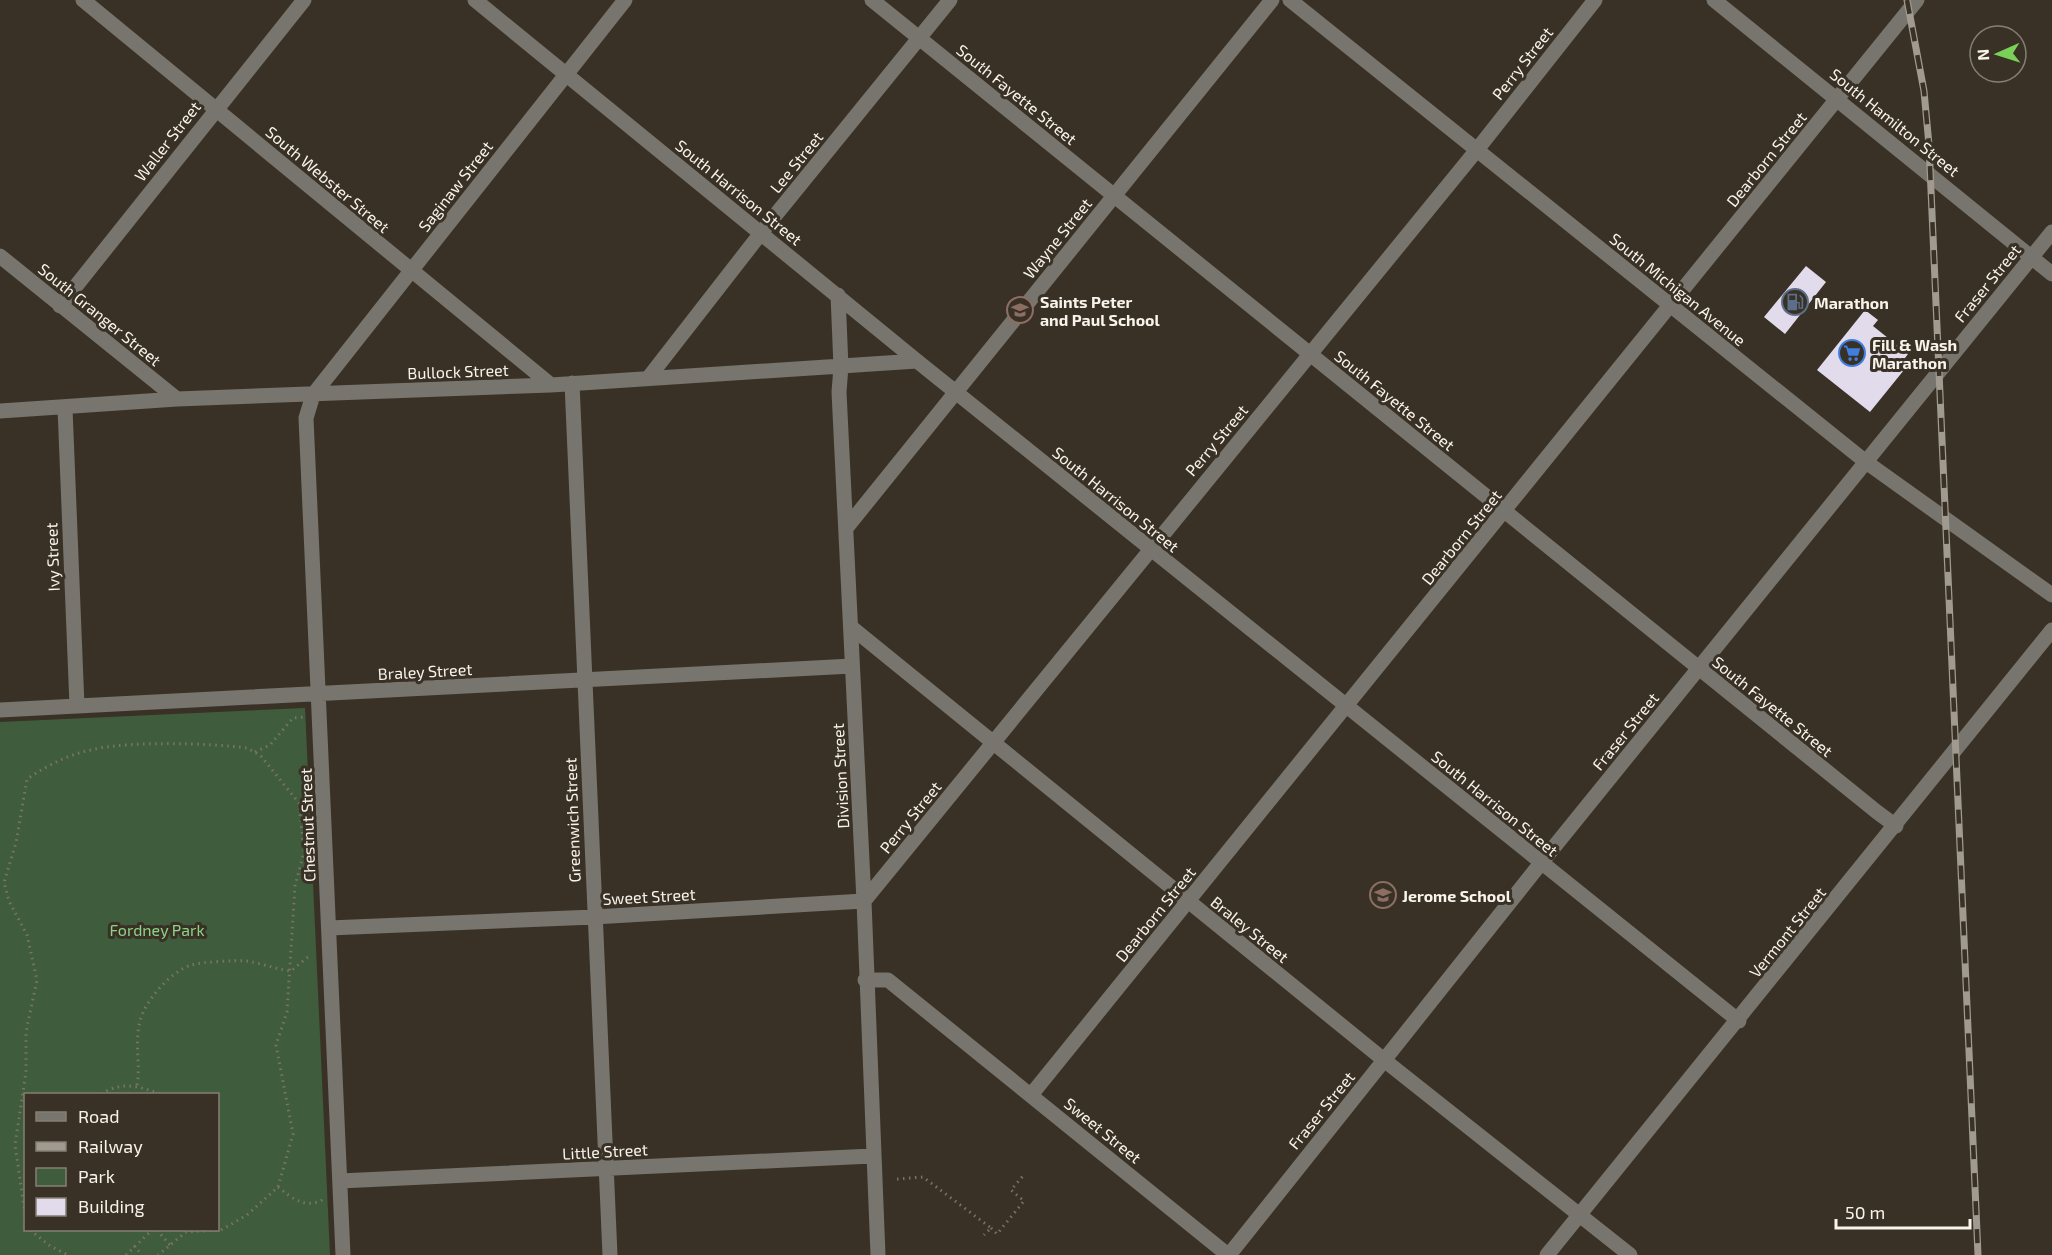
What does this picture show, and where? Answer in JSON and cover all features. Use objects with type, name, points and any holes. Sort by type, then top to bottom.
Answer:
[{"type":"street","name":"South Webster Street","points":[[83,0],[551,385]]},
{"type":"street","name":"Waller Street","points":[[60,306],[304,0]]},
{"type":"street","name":"South Harrison Street","points":[[475,0],[917,361],[1738,1021]]},
{"type":"street","name":"Saginaw Street","points":[[313,395],[625,0]]},
{"type":"street","name":"South Fayette Street","points":[[872,0],[1309,355],[1896,826]]},
{"type":"street","name":"Lee Street","points":[[649,377],[761,233],[950,0]]},
{"type":"street","name":"Wayne Street","points":[[847,527],[1272,0]]},
{"type":"street","name":"South Michigan Avenue","points":[[1290,0],[1866,462],[2052,595]]},
{"type":"street","name":"Perry Street","points":[[864,901],[1476,151],[1595,0]]},
{"type":"street","name":"South Hamilton Street","points":[[1714,0],[2052,274]]},
{"type":"street","name":"Dearborn Street","points":[[1031,1095],[1917,0]]},
{"type":"street","name":"Fraser Street","points":[[1228,1255],[1541,863],[2052,232]]},
{"type":"street","name":"South Granger Street","points":[[0,256],[177,399]]},
{"type":"street","name":"Division Street","points":[[838,295],[841,367],[839,392],[864,901],[865,980],[878,1255]]},
{"type":"street","name":"Bullock Street","points":[[0,411],[177,399],[551,385],[917,361]]},
{"type":"street","name":"Greenwich Street","points":[[572,383],[610,1255]]},
{"type":"street","name":"Chestnut Street","points":[[313,395],[306,418],[320,695],[336,1188],[343,1255]]},
{"type":"street","name":"Ivy Street","points":[[65,408],[77,706]]},
{"type":"street","name":"Braley Street","points":[[851,627],[1188,902],[1630,1255]]},
{"type":"street","name":"Vermont Street","points":[[1547,1255],[1896,826],[2052,630]]},
{"type":"street","name":"Braley Street","points":[[0,710],[852,666]]},
{"type":"street","name":"Sweet Street","points":[[329,928],[594,917],[864,901]]},
{"type":"street","name":"Sweet Street","points":[[865,980],[888,980],[1228,1255]]},
{"type":"street","name":"Little Street","points":[[336,1188],[607,1170],[872,1156]]},
{"type":"path","points":[[255,752],[270,745],[293,718],[309,716]]},
{"type":"path","points":[[24,1206],[15,1145],[26,1072],[26,1032],[37,980],[27,935],[9,901],[4,882],[16,843],[27,779],[51,764],[96,748],[231,746],[255,752],[299,803],[304,852],[295,886],[287,1012],[276,1045],[293,1134],[278,1187],[247,1215],[219,1230]]},
{"type":"path","points":[[291,971],[309,956]]},
{"type":"path","points":[[137,1085],[139,1076],[135,1047],[140,1021],[147,1001],[167,981],[190,966],[228,962],[246,961],[291,971]]},
{"type":"path","points":[[105,1093],[116,1087],[137,1085],[155,1093]]},
{"type":"path","points":[[897,1179],[923,1177],[997,1234],[1024,1201],[1011,1190],[1023,1176]]},
{"type":"path","points":[[278,1187],[305,1204],[317,1203],[336,1188]]},
{"type":"path","points":[[984,1235],[991,1228]]},
{"type":"path","points":[[31,1231],[68,1255]]},
{"type":"path","points":[[126,1255],[151,1231]]},
{"type":"path","points":[[158,1231],[170,1245]]},
{"type":"path","points":[[158,1255],[186,1232],[204,1231]]},
{"type":"path","points":[[134,1246],[141,1255]]},
{"type":"path","points":[[51,1255],[56,1249]]},
{"type":"green space","name":"Fordney Park","points":[[305,708],[330,1255],[0,1255],[0,722]]},
{"type":"building","points":[[1806,266],[1826,282],[1785,334],[1764,317]]},
{"type":"building","points":[[1865,310],[1878,320],[1873,326],[1908,354],[1899,366],[1904,370],[1870,412],[1817,370]]},
{"type":"railway","points":[[1907,0],[1924,91],[1929,145],[1978,1255]]},
{"type":"place","name":"Marathon","points":[[1795,302]]},
{"type":"place","name":"Saints Peter and Paul School","points":[[1020,310]]},
{"type":"place","name":"Fill & Wash Marathon","points":[[1852,353]]},
{"type":"place","name":"Jerome School","points":[[1383,895]]}]
